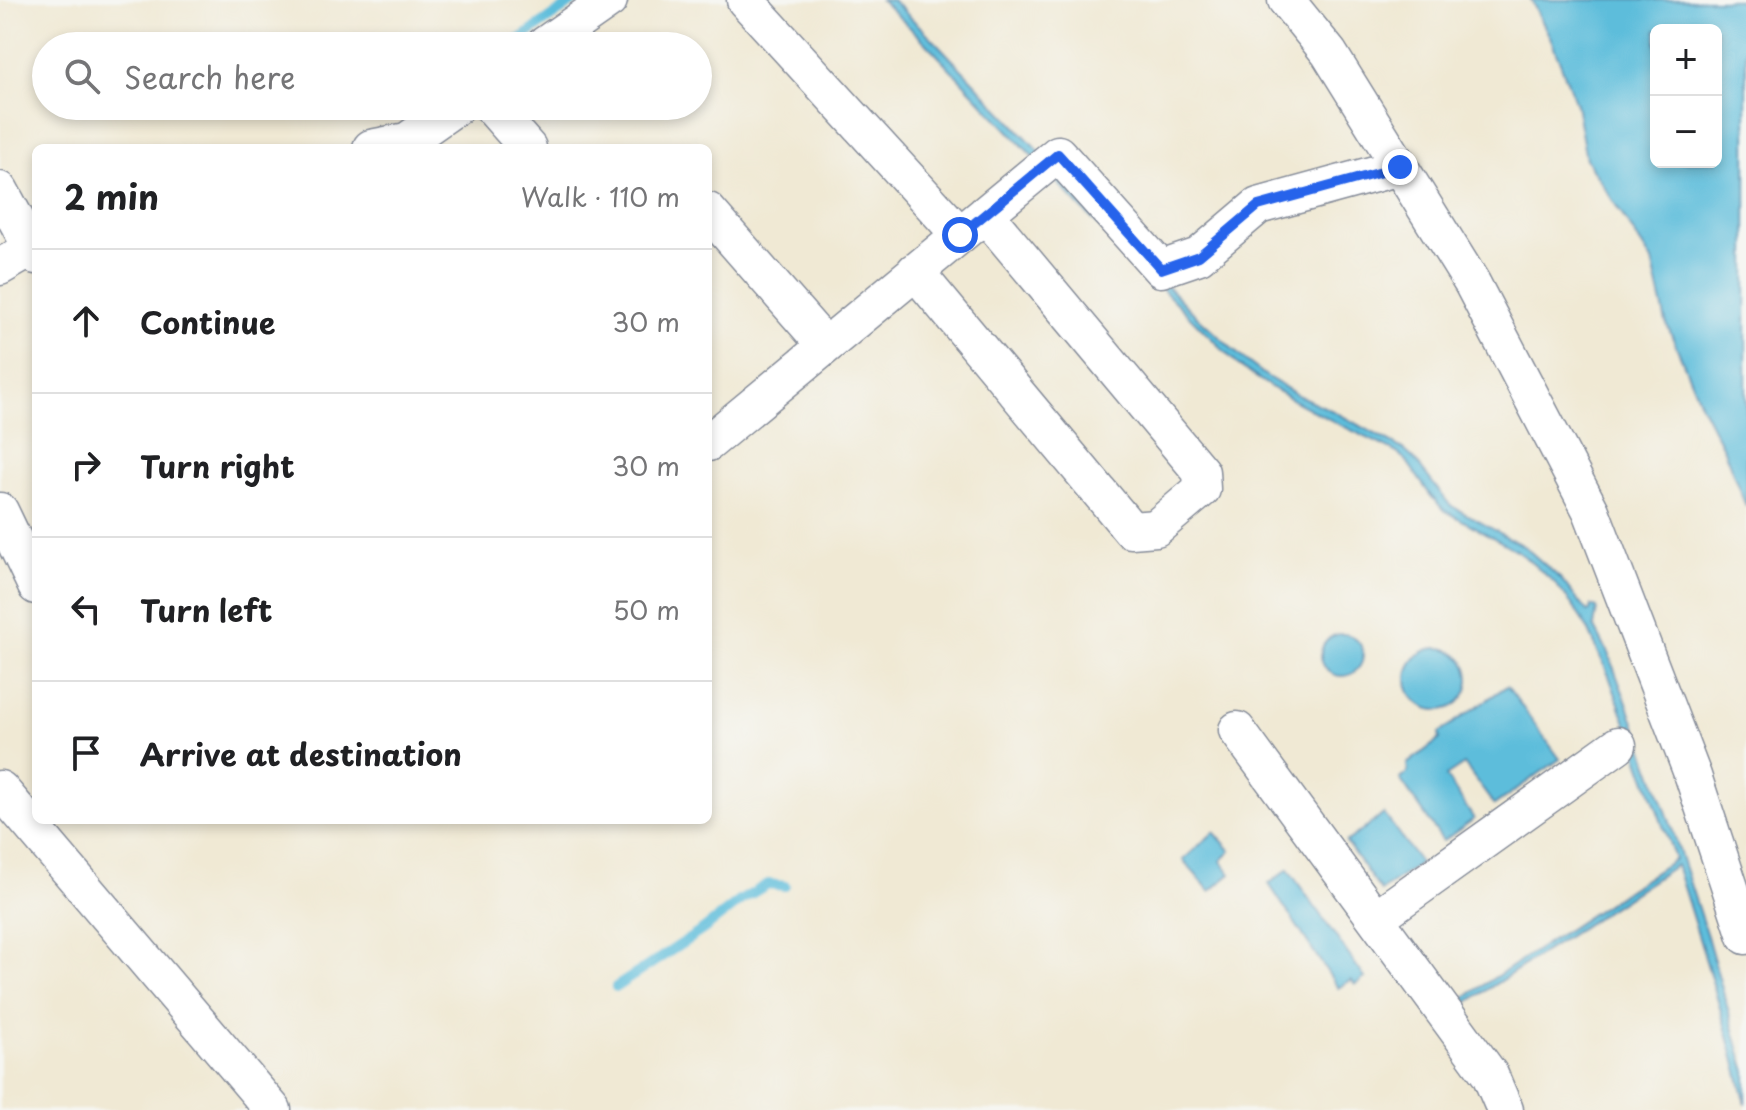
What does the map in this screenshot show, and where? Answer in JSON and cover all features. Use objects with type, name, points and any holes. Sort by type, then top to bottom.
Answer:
[{"type":"street","points":[[563,32],[609,0]]},
{"type":"street","points":[[745,0],[972,224],[1201,472],[1202,489],[1156,528],[1131,530],[915,271]]},
{"type":"street","points":[[1286,0],[1329,53],[1472,283],[1591,511],[1693,776],[1746,936]]},
{"type":"street","points":[[409,144],[439,120]]},
{"type":"street","points":[[503,120],[524,144]]},
{"type":"street","points":[[712,440],[1058,154],[1161,269],[1199,256],[1258,206],[1400,167]]},
{"type":"street","points":[[0,190],[32,245]]},
{"type":"street","points":[[712,216],[825,345]]},
{"type":"street","points":[[0,267],[32,251]]},
{"type":"street","points":[[0,511],[32,578]]},
{"type":"street","points":[[1237,730],[1490,1075],[1505,1110]]},
{"type":"street","points":[[1376,918],[1618,745]]},
{"type":"street","points":[[0,789],[273,1110]]},
{"type":"water","points":[[881,0],[892,0],[931,37],[1187,307],[1240,356],[1298,395],[1403,449],[1450,505],[1525,547],[1561,579],[1587,612],[1591,606],[1597,608],[1594,626],[1627,703],[1707,936],[1746,1072],[1746,1104],[1676,865],[1453,1012],[1450,1007],[1675,859],[1609,676],[1588,629],[1555,583],[1519,552],[1444,510],[1406,460],[1397,453],[1295,401],[1237,364]]},
{"type":"water","points":[[1531,0],[1746,0],[1746,507],[1724,450],[1666,322],[1652,261],[1586,159],[1576,104],[1551,39]]},
{"type":"water","points":[[1342,634],[1357,640],[1363,655],[1357,670],[1342,676],[1327,670],[1321,655],[1327,640]]},
{"type":"water","points":[[1438,648],[1460,657],[1469,679],[1460,701],[1438,710],[1416,701],[1407,679],[1416,657]]},
{"type":"water","points":[[1507,686],[1560,759],[1494,805],[1464,764],[1446,776],[1474,819],[1443,841],[1400,779],[1408,772],[1407,764],[1440,739],[1439,733]]},
{"type":"water","points":[[1384,814],[1420,863],[1381,891],[1346,842]]},
{"type":"water","points":[[1214,832],[1231,851],[1221,861],[1231,874],[1210,891],[1183,860]]},
{"type":"water","points":[[1288,869],[1365,978],[1355,985],[1351,980],[1338,988],[1269,884]]},
{"type":"waterway","points":[[530,32],[576,0]]},
{"type":"waterway","points":[[616,987],[704,929],[741,900],[768,884],[785,886]]},
{"type":"route","points":[[960,235],[1058,154],[1161,269],[1199,256],[1258,206],[1400,167]]}]
